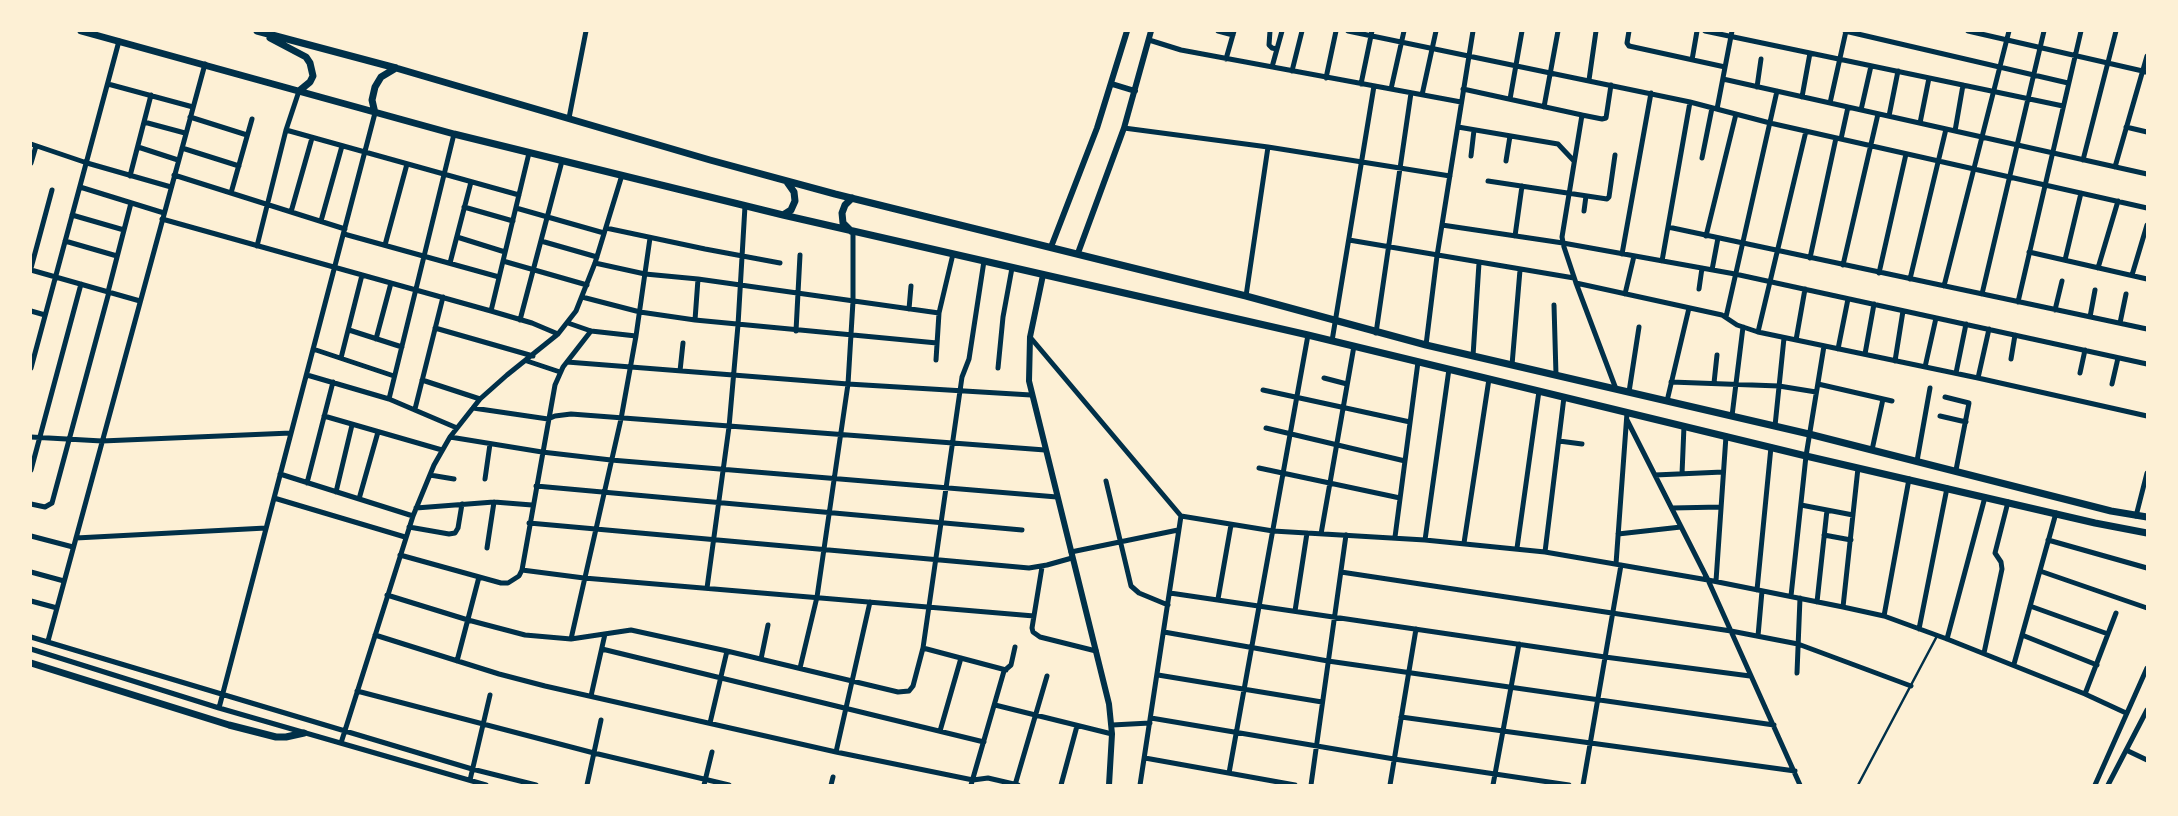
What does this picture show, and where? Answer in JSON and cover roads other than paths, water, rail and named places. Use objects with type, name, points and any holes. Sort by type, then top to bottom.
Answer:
[{"type":"main road","points":[[81,31],[454,134],[783,216],[1308,335],[1539,391],[1627,417],[1684,426],[1909,480],[2147,533]]},
{"type":"main road","points":[[258,32],[396,68],[785,181],[1246,296],[1426,345],[1809,434],[2111,511],[2147,517]]},
{"type":"main road","points":[[258,32],[306,58],[310,63],[313,76],[310,82],[299,90]]},
{"type":"main road","points":[[375,113],[372,100],[375,87],[386,73],[396,68]]},
{"type":"main road","points":[[783,216],[791,210],[795,201],[792,188],[785,181]]},
{"type":"main road","points":[[852,198],[845,204],[842,213],[846,227],[853,232]]},
{"type":"main road","points":[[31,663],[229,725],[276,737],[295,736],[304,732]]},
{"type":"street","points":[[569,118],[586,31]]},
{"type":"street","points":[[1051,247],[1075,188],[1112,84],[1127,31]]},
{"type":"street","points":[[1078,254],[1124,128],[1151,31]]},
{"type":"street","points":[[1218,31],[1234,33],[1226,59]]},
{"type":"street","points":[[1270,31],[1269,45],[1277,49]]},
{"type":"street","points":[[1272,67],[1282,31]]},
{"type":"street","points":[[1292,71],[1302,31]]},
{"type":"street","points":[[1326,78],[1336,31]]},
{"type":"street","points":[[1348,31],[1372,33],[1432,49],[1651,93],[1770,123],[2147,208]]},
{"type":"street","points":[[1391,89],[1404,31]]},
{"type":"street","points":[[1422,95],[1436,31]]},
{"type":"street","points":[[1426,345],[1437,256],[1473,31]]},
{"type":"street","points":[[1510,99],[1522,31]]},
{"type":"street","points":[[1544,107],[1558,31]]},
{"type":"street","points":[[1589,80],[1596,31]]},
{"type":"street","points":[[1628,31],[1627,45],[1725,67]]},
{"type":"street","points":[[1692,60],[1697,31]]},
{"type":"street","points":[[1705,31],[1731,34],[1810,53],[2063,106]]},
{"type":"street","points":[[1830,103],[1845,31],[2068,83]]},
{"type":"street","points":[[1944,286],[2009,31]]},
{"type":"street","points":[[1982,294],[2044,31]]},
{"type":"street","points":[[2018,302],[2081,31]]},
{"type":"street","points":[[2084,160],[2116,31]]},
{"type":"street","points":[[1971,32],[2145,72]]},
{"type":"street","points":[[1361,84],[1372,33]]},
{"type":"street","points":[[1702,158],[1723,79],[1731,34]]},
{"type":"street","points":[[1148,40],[1181,50],[1226,59],[1462,102]]},
{"type":"street","points":[[31,368],[34,348],[56,277],[119,42]]},
{"type":"street","points":[[1802,96],[1810,53]]},
{"type":"street","points":[[2115,167],[2126,127],[2145,72],[2147,56]]},
{"type":"street","points":[[1757,87],[1761,59]]},
{"type":"street","points":[[48,641],[205,64]]},
{"type":"street","points":[[1861,110],[1871,66]]},
{"type":"street","points":[[1889,116],[1898,71]]},
{"type":"street","points":[[1920,123],[1929,78]]},
{"type":"street","points":[[1723,79],[2147,174]]},
{"type":"street","points":[[108,84],[193,107]]},
{"type":"street","points":[[1112,84],[1135,91]]},
{"type":"street","points":[[1463,89],[1602,119],[1606,118],[1611,85]]},
{"type":"street","points":[[1955,131],[1963,85]]},
{"type":"street","points":[[1332,341],[1374,86]]},
{"type":"street","points":[[257,246],[286,130],[299,90]]},
{"type":"street","points":[[1726,317],[1777,91]]},
{"type":"street","points":[[1376,332],[1411,93]]},
{"type":"street","points":[[1622,254],[1651,93]]},
{"type":"street","points":[[130,176],[151,96]]},
{"type":"street","points":[[1662,261],[1690,102]]},
{"type":"street","points":[[1810,258],[1848,107]]},
{"type":"street","points":[[219,708],[375,113]]},
{"type":"street","points":[[1706,236],[1736,114]]},
{"type":"street","points":[[1843,265],[1878,114]]},
{"type":"street","points":[[1582,115],[1562,230],[1563,243],[1616,389]]},
{"type":"street","points":[[190,117],[248,135]]},
{"type":"street","points":[[231,193],[252,119]]},
{"type":"street","points":[[144,122],[186,133]]},
{"type":"street","points":[[1458,127],[1558,144],[1574,162]]},
{"type":"street","points":[[2126,127],[2147,132]]},
{"type":"street","points":[[1124,128],[1268,147],[1450,176]]},
{"type":"street","points":[[1910,279],[1946,129]]},
{"type":"street","points":[[286,130],[519,195]]},
{"type":"street","points":[[1471,156],[1474,130]]},
{"type":"street","points":[[1758,332],[1806,131]]},
{"type":"street","points":[[389,399],[454,134]]},
{"type":"street","points":[[1506,160],[1510,136]]},
{"type":"street","points":[[291,212],[312,138]]},
{"type":"street","points":[[31,164],[34,145],[86,163],[171,187]]},
{"type":"street","points":[[321,221],[342,146]]},
{"type":"street","points":[[138,147],[178,160]]},
{"type":"street","points":[[1246,296],[1268,147]]},
{"type":"street","points":[[182,148],[239,166]]},
{"type":"street","points":[[491,311],[529,153]]},
{"type":"street","points":[[1879,273],[1906,154]]},
{"type":"street","points":[[1488,181],[1606,200],[1608,198],[1615,155]]},
{"type":"street","points":[[520,320],[562,160]]},
{"type":"street","points":[[385,245],[407,164]]},
{"type":"street","points":[[174,175],[321,221],[385,245],[499,277]]},
{"type":"street","points":[[341,743],[412,516],[442,450],[480,399],[533,356],[558,334],[568,322],[587,285],[622,175]]},
{"type":"street","points":[[450,263],[471,182]]},
{"type":"street","points":[[80,186],[163,216],[257,246],[491,311],[558,334]]},
{"type":"street","points":[[1515,236],[1522,186]]},
{"type":"street","points":[[52,190],[31,269],[140,300]]},
{"type":"street","points":[[2065,260],[2081,193]]},
{"type":"street","points":[[1584,211],[1586,196]]},
{"type":"street","points":[[2098,268],[2118,201]]},
{"type":"street","points":[[31,504],[45,507],[51,505],[131,203]]},
{"type":"street","points":[[707,588],[729,427],[741,284],[745,206]]},
{"type":"street","points":[[464,207],[513,221]]},
{"type":"street","points":[[516,208],[605,230],[780,262]]},
{"type":"street","points":[[72,215],[124,230]]},
{"type":"street","points":[[1442,224],[1563,243],[1735,274],[2147,364]]},
{"type":"street","points":[[2132,275],[2147,226]]},
{"type":"street","points":[[1668,227],[1777,252],[2147,329]]},
{"type":"street","points":[[800,668],[817,597],[848,384],[853,301],[853,232]]},
{"type":"street","points":[[457,237],[505,252]]},
{"type":"street","points":[[571,639],[620,418],[640,312],[650,238]]},
{"type":"street","points":[[1712,270],[1718,238]]},
{"type":"street","points":[[1349,240],[1575,280],[1625,294],[1726,317],[1743,328],[1758,332],[1956,373],[2147,416]]},
{"type":"street","points":[[541,241],[597,256]]},
{"type":"street","points":[[65,242],[117,256]]},
{"type":"street","points":[[2029,252],[2147,279]]},
{"type":"street","points":[[936,360],[939,313],[953,254]]},
{"type":"street","points":[[796,331],[800,255]]},
{"type":"street","points":[[1625,294],[1634,256]]},
{"type":"street","points":[[503,261],[587,285]]},
{"type":"street","points":[[387,595],[525,635],[571,639],[631,630],[727,650],[898,692],[909,691],[913,686],[923,648],[962,391],[963,372],[969,360],[984,261]]},
{"type":"street","points":[[1474,356],[1479,262]]},
{"type":"street","points":[[594,263],[645,274],[698,278],[939,313]]},
{"type":"street","points":[[998,368],[1003,317],[1012,268]]},
{"type":"street","points":[[1699,289],[1702,268]]},
{"type":"street","points":[[1512,365],[1520,270]]},
{"type":"street","points":[[341,358],[362,275]]},
{"type":"street","points":[[1043,275],[1030,337],[1028,366],[1031,395],[1109,704],[1112,725],[1109,785]]},
{"type":"street","points":[[695,320],[698,278]]},
{"type":"street","points":[[2055,310],[2062,281]]},
{"type":"street","points":[[376,339],[391,283]]},
{"type":"street","points":[[31,470],[81,284]]},
{"type":"street","points":[[909,309],[911,286]]},
{"type":"street","points":[[1796,340],[1805,290]]},
{"type":"street","points":[[2090,317],[2096,290]]},
{"type":"street","points":[[2120,323],[2126,294]]},
{"type":"street","points":[[415,409],[443,297]]},
{"type":"street","points":[[582,297],[640,312],[695,320],[936,343]]},
{"type":"street","points":[[1838,349],[1848,299]]},
{"type":"street","points":[[1865,354],[1874,304]]},
{"type":"street","points":[[1554,305],[1556,376]]},
{"type":"street","points":[[1667,401],[1689,308]]},
{"type":"street","points":[[31,311],[45,315]]},
{"type":"street","points":[[1895,360],[1903,311]]},
{"type":"street","points":[[1926,367],[1936,318]]},
{"type":"street","points":[[568,322],[591,331],[636,336]]},
{"type":"street","points":[[1956,373],[1966,324]]},
{"type":"street","points":[[1629,392],[1639,327]]},
{"type":"street","points":[[435,328],[533,356]]},
{"type":"street","points":[[1732,416],[1743,328]]},
{"type":"street","points":[[1978,378],[1989,329]]},
{"type":"street","points":[[348,330],[402,347]]},
{"type":"street","points":[[400,555],[479,577],[508,583],[515,580],[522,570],[532,505],[555,385],[560,372],[591,331]]},
{"type":"street","points":[[1229,773],[1308,335]]},
{"type":"street","points":[[2011,359],[2015,335]]},
{"type":"street","points":[[1030,337],[1181,516],[1273,531],[1395,537],[1517,548],[1716,581],[1791,596],[1884,616],[2014,664],[2126,713]]},
{"type":"street","points":[[1774,426],[1784,338]]},
{"type":"street","points":[[680,371],[683,343]]},
{"type":"street","points":[[1321,534],[1354,346]]},
{"type":"street","points":[[1791,596],[1806,456],[1824,346]]},
{"type":"street","points":[[313,349],[394,376]]},
{"type":"street","points":[[2080,373],[2085,350]]},
{"type":"street","points":[[1714,383],[1717,354]]},
{"type":"street","points":[[2112,384],[2118,358]]},
{"type":"street","points":[[527,360],[560,372]]},
{"type":"street","points":[[567,362],[734,376],[1031,395]]},
{"type":"street","points":[[1395,537],[1418,362]]},
{"type":"street","points":[[1425,540],[1449,369]]},
{"type":"street","points":[[307,375],[389,399],[457,428]]},
{"type":"street","points":[[1324,378],[1347,384]]},
{"type":"street","points":[[1464,542],[1489,379]]},
{"type":"street","points":[[422,380],[480,399]]},
{"type":"street","points":[[307,483],[333,382]]},
{"type":"street","points":[[1671,382],[1779,386],[1816,392]]},
{"type":"street","points":[[1818,384],[1892,401]]},
{"type":"street","points":[[1917,461],[1930,388]]},
{"type":"street","points":[[1263,390],[1410,422]]},
{"type":"street","points":[[1517,548],[1539,391]]},
{"type":"street","points":[[1945,397],[1968,402],[1966,422],[1956,470]]},
{"type":"street","points":[[1545,552],[1564,398]]},
{"type":"street","points":[[1872,450],[1883,399]]},
{"type":"street","points":[[472,408],[548,419],[571,414],[1045,450]]},
{"type":"street","points":[[324,416],[442,450]]},
{"type":"street","points":[[1940,416],[1966,422]]},
{"type":"street","points":[[1627,417],[1732,631],[1750,676],[1800,785]]},
{"type":"street","points":[[1583,785],[1612,614],[1618,564],[1618,534],[1627,417]]},
{"type":"street","points":[[336,492],[352,425]]},
{"type":"street","points":[[1682,474],[1684,426]]},
{"type":"street","points":[[1266,428],[1405,461]]},
{"type":"street","points":[[359,499],[378,432]]},
{"type":"street","points":[[31,437],[102,441],[291,433]]},
{"type":"street","points":[[1716,581],[1726,436]]},
{"type":"street","points":[[450,437],[542,452],[611,460],[1057,497]]},
{"type":"street","points":[[1559,441],[1582,444]]},
{"type":"street","points":[[485,479],[490,444]]},
{"type":"street","points":[[1758,636],[1759,590],[1771,448]]},
{"type":"street","points":[[1259,468],[1400,498]]},
{"type":"street","points":[[1843,607],[1858,468]]},
{"type":"street","points":[[1655,475],[1723,472]]},
{"type":"street","points":[[2136,516],[2147,473]]},
{"type":"street","points":[[280,474],[412,516]]},
{"type":"street","points":[[430,475],[454,478]]},
{"type":"street","points":[[1884,616],[1909,480]]},
{"type":"street","points":[[1106,481],[1133,589],[1168,605]]},
{"type":"street","points":[[536,486],[603,494],[1022,530]]},
{"type":"street","points":[[1919,629],[1947,488]]},
{"type":"street","points":[[1947,639],[1985,497]]},
{"type":"street","points":[[274,498],[405,537]]},
{"type":"street","points":[[416,508],[494,502],[532,505]]},
{"type":"street","points":[[487,548],[494,502]]},
{"type":"street","points":[[1984,653],[2002,569],[2001,562],[1995,554],[2008,502]]},
{"type":"street","points":[[409,527],[449,534],[455,533],[458,528],[462,504]]},
{"type":"street","points":[[1801,506],[1853,515]]},
{"type":"street","points":[[1672,508],[1721,507]]},
{"type":"street","points":[[1816,602],[1827,510]]},
{"type":"street","points":[[2014,664],[2056,513]]},
{"type":"street","points":[[1140,785],[1181,516]]},
{"type":"street","points":[[529,523],[1029,568],[1042,567],[1071,555],[1120,542],[1178,530]]},
{"type":"street","points":[[1218,599],[1231,525]]},
{"type":"street","points":[[1618,534],[1681,527]]},
{"type":"street","points":[[76,538],[266,528]]},
{"type":"street","points":[[1295,611],[1307,533]]},
{"type":"street","points":[[1310,785],[1346,535]]},
{"type":"street","points":[[1824,535],[1850,540]]},
{"type":"street","points":[[31,536],[73,547]]},
{"type":"street","points":[[2048,540],[2147,568]]},
{"type":"street","points":[[1042,567],[1032,628],[1034,632],[1040,637],[1096,651]]},
{"type":"street","points":[[522,570],[584,578],[1034,616]]},
{"type":"street","points":[[2040,571],[2147,608]]},
{"type":"street","points":[[31,572],[64,582]]},
{"type":"street","points":[[1341,572],[1758,636],[1798,644],[1911,686]]},
{"type":"street","points":[[457,661],[479,577]]},
{"type":"street","points":[[1170,592],[1605,657],[1750,676]]},
{"type":"street","points":[[1797,673],[1800,598]]},
{"type":"street","points":[[31,601],[57,608]]},
{"type":"street","points":[[836,752],[870,602]]},
{"type":"street","points":[[2030,606],[2108,634]]},
{"type":"street","points":[[2085,694],[2116,614]]},
{"type":"street","points":[[761,659],[768,625]]},
{"type":"street","points":[[1390,785],[1416,629]]},
{"type":"street","points":[[1164,632],[1328,661],[1774,725]]},
{"type":"street","points":[[591,696],[605,634]]},
{"type":"street","points":[[2022,635],[2097,665]]},
{"type":"street","points":[[375,636],[499,674],[972,782],[988,778],[1016,784],[1047,676]]},
{"type":"street","points":[[31,637],[472,769],[536,785]]},
{"type":"street","points":[[1493,785],[1519,644]]},
{"type":"street","points":[[972,782],[995,704],[1006,670],[1011,665],[1015,647]]},
{"type":"street","points":[[923,648],[1006,670]]},
{"type":"street","points":[[31,649],[219,708],[486,785]]},
{"type":"street","points":[[602,649],[984,742]]},
{"type":"street","points":[[710,723],[727,650]]},
{"type":"street","points":[[940,731],[961,658]]},
{"type":"street","points":[[2095,785],[2147,668]]},
{"type":"street","points":[[1158,675],[1322,702]]},
{"type":"street","points":[[357,691],[705,782],[729,785]]},
{"type":"street","points":[[470,780],[490,695]]},
{"type":"street","points":[[995,704],[1112,734]]},
{"type":"street","points":[[2108,785],[2147,710]]},
{"type":"street","points":[[1401,717],[1794,771]]},
{"type":"street","points":[[587,785],[601,720]]},
{"type":"street","points":[[1112,725],[1151,720],[1569,785]]},
{"type":"street","points":[[1061,785],[1078,726]]},
{"type":"street","points":[[2126,750],[2147,760]]},
{"type":"street","points":[[705,782],[712,752]]},
{"type":"street","points":[[1145,758],[1295,785]]},
{"type":"street","points":[[831,785],[833,777]]},
{"type":"lane","points":[[1858,785],[1937,636]]}]
